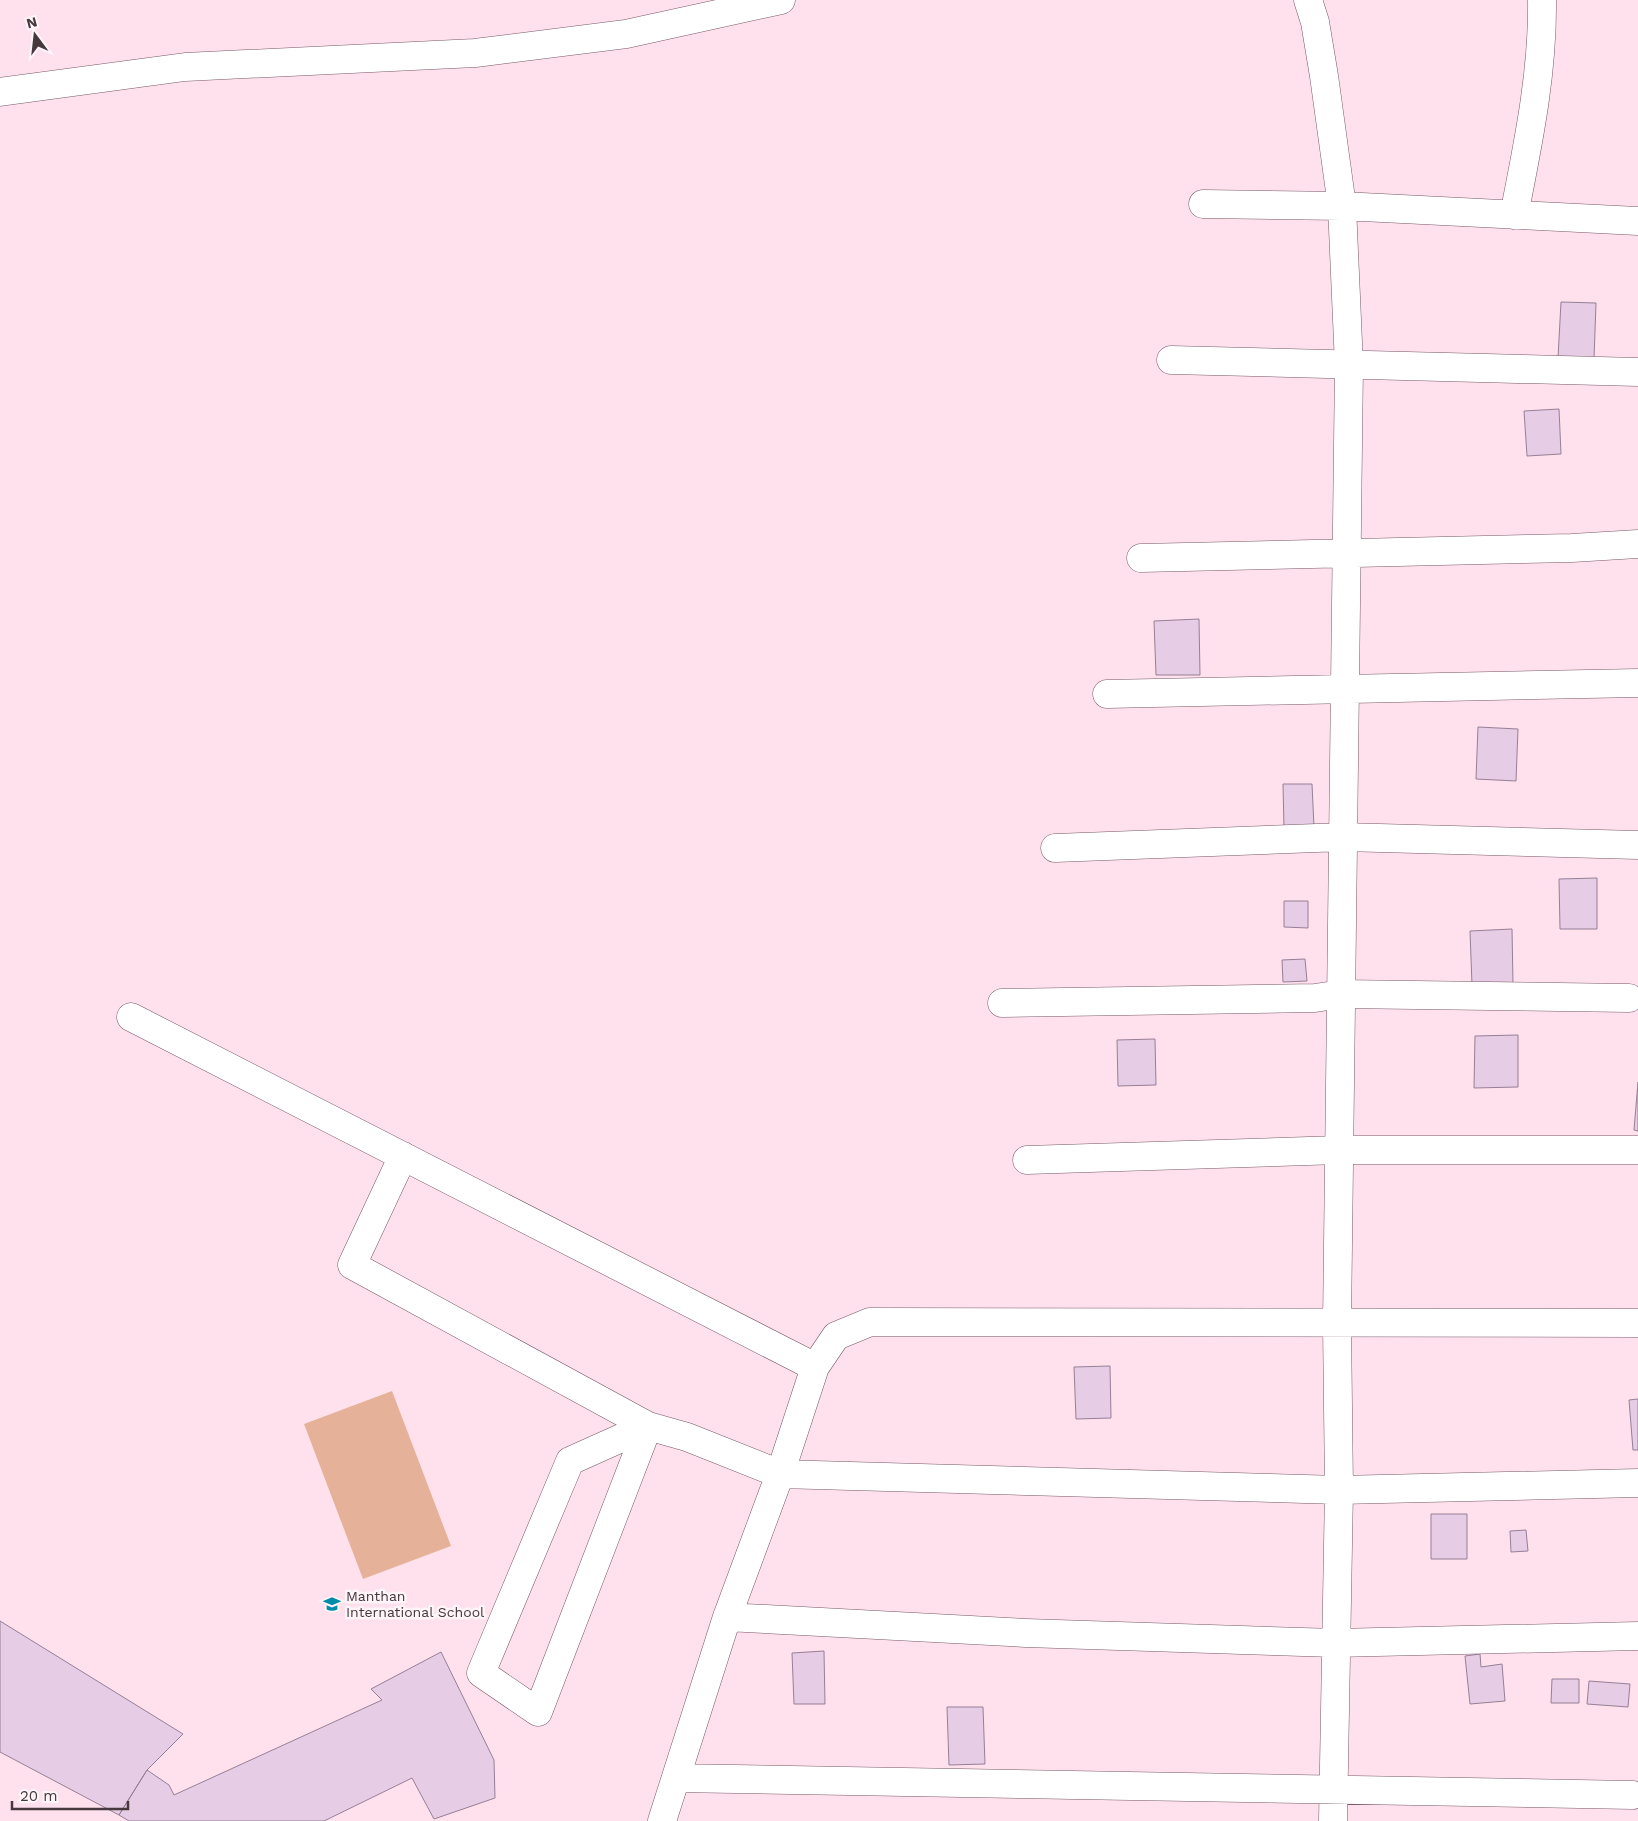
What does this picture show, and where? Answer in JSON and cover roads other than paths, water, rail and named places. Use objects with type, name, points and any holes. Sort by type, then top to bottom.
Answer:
[{"type":"street","points":[[0,92],[185,67],[475,53],[626,34],[781,0]]},
{"type":"street","points":[[1308,0],[1315,22],[1323,67],[1342,206],[1349,365],[1337,1324],[1339,1490],[1333,1821]]},
{"type":"street","points":[[1514,215],[1534,116],[1542,31],[1542,0]]},
{"type":"street","points":[[1203,204],[1342,206],[1638,221]]},
{"type":"street","points":[[1171,360],[1638,372]]},
{"type":"street","points":[[1141,558],[1572,548],[1638,544]]},
{"type":"street","points":[[1107,694],[1638,683]]},
{"type":"street","points":[[1055,848],[1343,837],[1638,845]]},
{"type":"street","points":[[1002,1003],[1314,998],[1341,994],[1629,998]]},
{"type":"street","points":[[131,1017],[815,1367]]},
{"type":"street","points":[[1027,1160],[1339,1150],[1638,1150]]},
{"type":"street","points":[[403,1156],[352,1265],[648,1426],[687,1437],[780,1474],[1339,1490],[1638,1484]]},
{"type":"street","points":[[662,1821],[728,1617],[780,1474],[815,1367],[836,1336],[870,1322],[1638,1324]]},
{"type":"street","points":[[648,1426],[612,1518],[538,1712],[481,1673],[570,1461],[648,1426]]},
{"type":"street","points":[[728,1617],[1026,1633],[1335,1643],[1638,1636]]},
{"type":"street","points":[[676,1778],[1633,1795]]},
{"type":"place","name":"Manthan International School","points":[[332,1604]]}]
